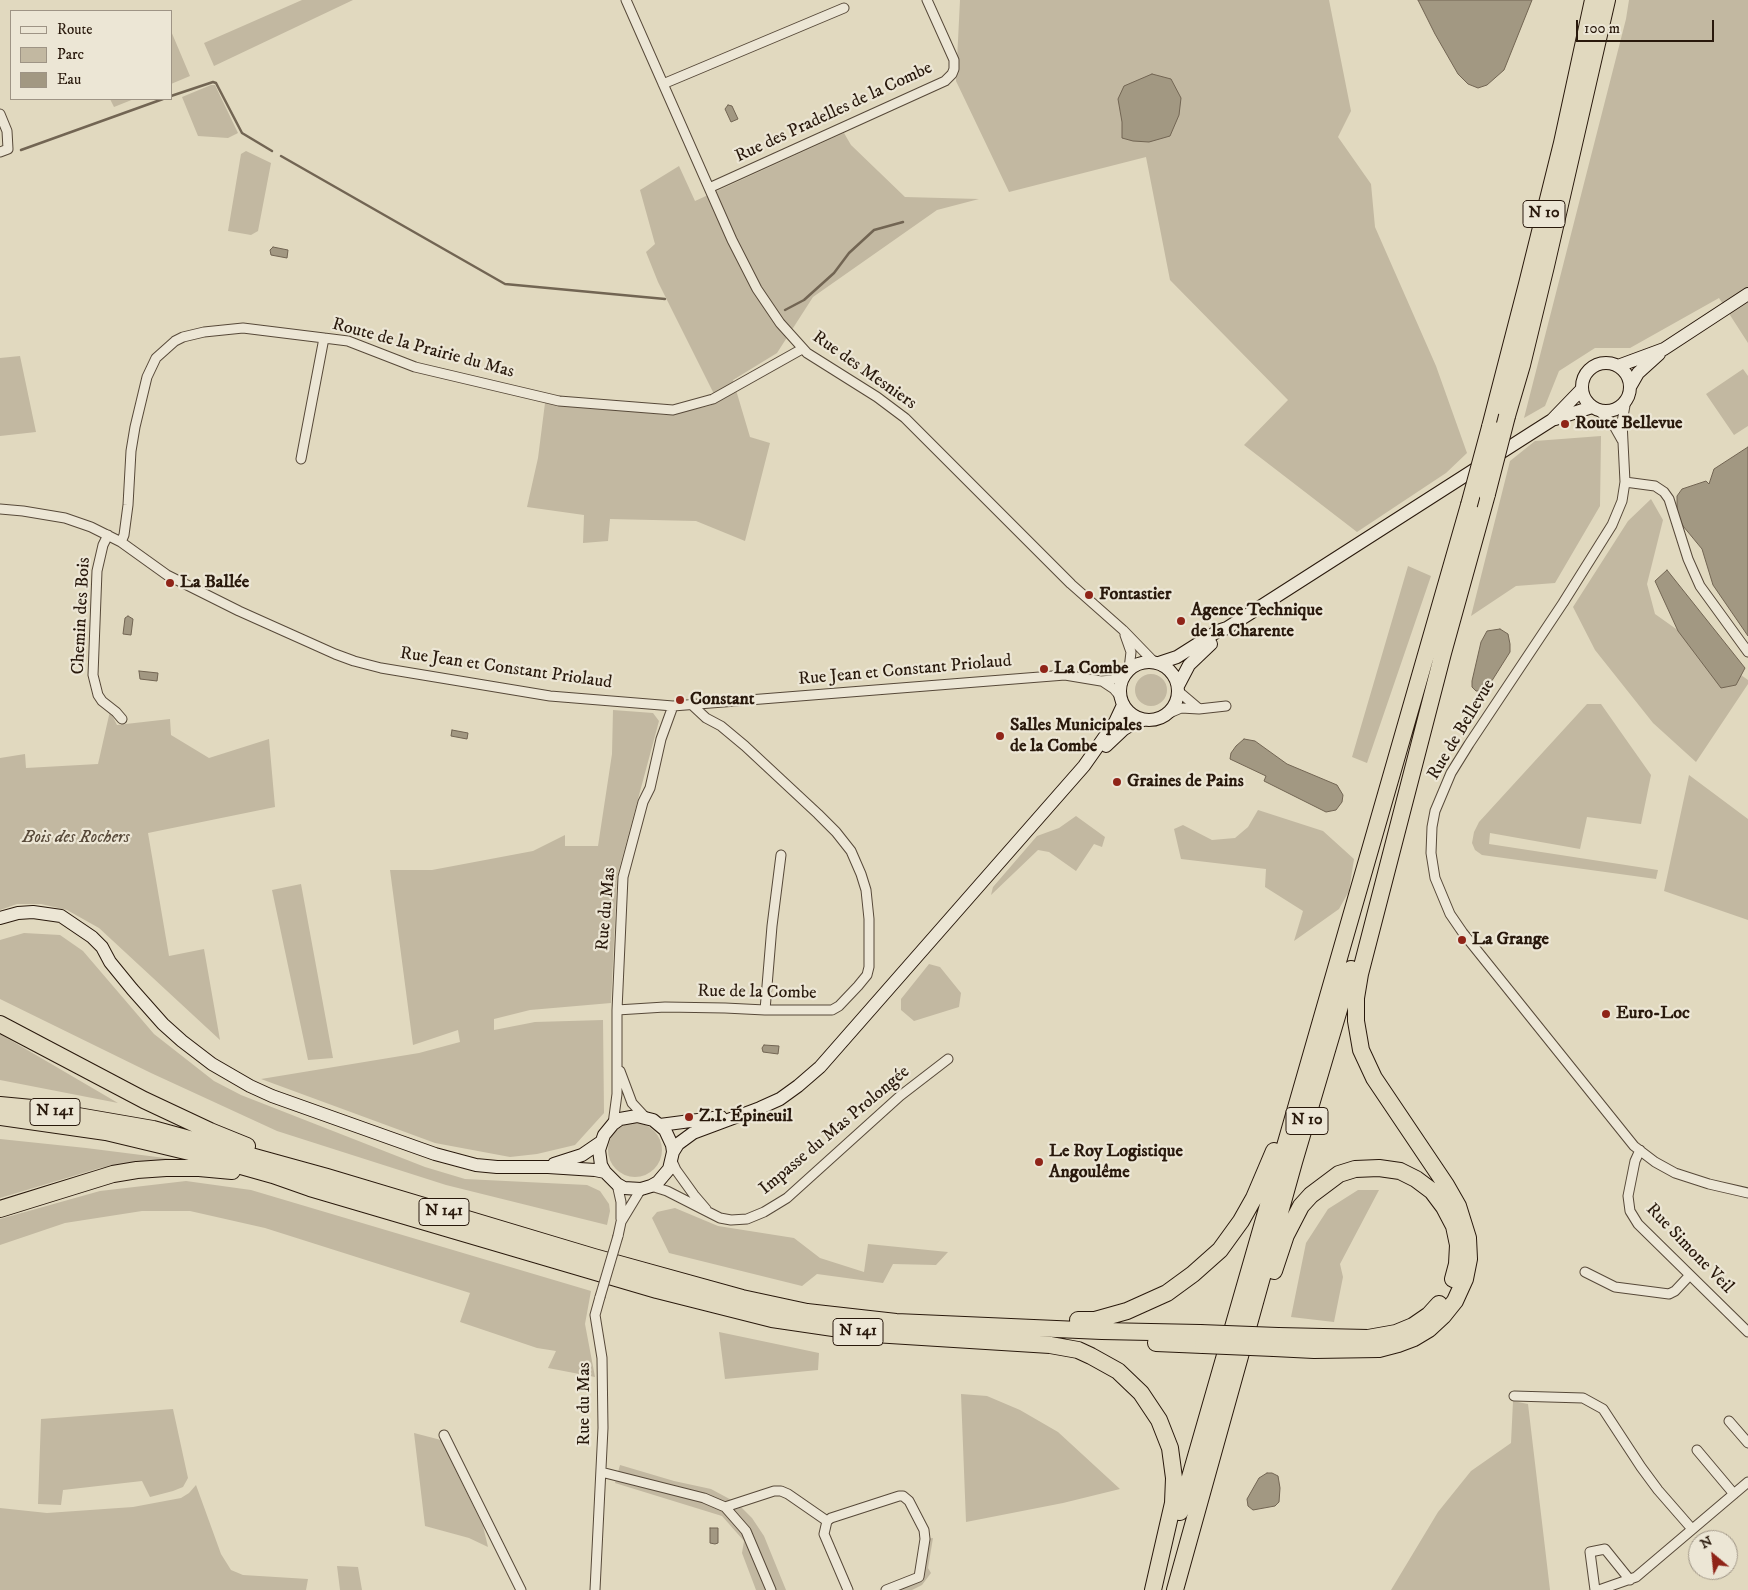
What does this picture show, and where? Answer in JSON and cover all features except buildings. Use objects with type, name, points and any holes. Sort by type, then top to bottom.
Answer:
[{"type":"highway","name":"N 10","points":[[1159,1590],[1184,1495],[1469,505],[1559,152],[1593,0]]},
{"type":"highway","name":"N 10","points":[[1175,1590],[1294,1162],[1342,1007],[1371,896],[1443,653],[1487,494],[1522,365],[1575,146],[1607,0]]},
{"type":"highway","points":[[1276,1342],[1314,1350],[1379,1349],[1398,1344],[1414,1338],[1429,1329],[1443,1316],[1456,1301],[1465,1279],[1469,1259],[1468,1238],[1458,1206],[1374,1078],[1361,1050],[1356,1020],[1356,998],[1360,974],[1443,653]]},
{"type":"highway","points":[[896,1322],[1095,1320],[1127,1311],[1166,1293],[1193,1274],[1220,1250],[1241,1221],[1254,1198],[1270,1161],[1336,970]]},
{"type":"highway","points":[[0,1024],[144,1100],[210,1131],[263,1152],[282,1164]]},
{"type":"highway","name":"N 141","points":[[0,1105],[32,1108],[153,1129],[282,1164],[594,1257],[742,1298],[807,1312],[896,1322]]},
{"type":"highway","name":"N 141","points":[[0,1117],[116,1134],[202,1155],[657,1290],[741,1312],[838,1330],[944,1338]]},
{"type":"highway","points":[[0,1209],[96,1178],[137,1170],[199,1168],[227,1170],[310,1188]]},
{"type":"highway","points":[[944,1338],[1201,1339],[1276,1342],[1368,1338],[1396,1333],[1413,1326],[1429,1315],[1443,1299],[1452,1283],[1458,1264],[1458,1245],[1454,1226],[1444,1207],[1432,1192],[1416,1179],[1400,1171],[1379,1168],[1356,1169],[1339,1174],[1331,1179],[1301,1206],[1286,1235],[1212,1454]]},
{"type":"highway","points":[[896,1322],[1102,1331],[1201,1339]]},
{"type":"highway","points":[[944,1338],[1050,1344],[1078,1350],[1118,1371],[1141,1393],[1151,1407],[1164,1432],[1170,1448],[1174,1478],[1173,1502],[1153,1590]]},
{"type":"street","name":"Rue des Mesniers","points":[[626,0],[732,240],[757,289],[780,323],[802,349],[877,397],[905,418],[1071,584],[1157,662]]},
{"type":"street","name":"Rue des Pradelles de la Combe","points":[[709,188],[945,81],[952,74],[954,60],[927,0]]},
{"type":"street","points":[[663,84],[844,8]]},
{"type":"street","points":[[0,114],[7,131],[8,149],[0,152]]},
{"type":"street","points":[[1628,394],[1627,375],[1618,366],[1605,362],[1592,366],[1583,376],[1581,390],[1583,397],[1595,408],[1604,411],[1617,408],[1628,394],[1638,373],[1664,349],[1748,294]]},
{"type":"street","name":"Route de la Prairie du Mas","points":[[121,542],[124,535],[128,505],[131,451],[140,398],[156,358],[167,347],[184,337],[227,328],[266,330],[324,338],[353,343],[415,368],[559,401],[673,410],[712,399],[802,349]]},
{"type":"street","points":[[301,459],[324,338]]},
{"type":"street","points":[[1618,366],[1664,349]]},
{"type":"street","points":[[1167,714],[1173,707],[1184,672],[1194,658],[1227,628],[1552,420],[1581,390]]},
{"type":"street","name":"Rue de Bellevue","points":[[1628,394],[1623,412],[1622,440],[1625,457],[1625,482],[1622,501],[1612,525],[1564,603],[1451,773],[1436,811],[1432,827],[1431,853],[1435,878],[1450,914],[1463,933],[1623,1134],[1655,1162],[1675,1173],[1709,1184],[1748,1193]]},
{"type":"street","points":[[1552,420],[1595,408]]},
{"type":"street","name":"Rue de Bellevue","points":[[1595,408],[1613,424],[1622,440]]},
{"type":"street","points":[[1625,482],[1655,486],[1664,492],[1669,500],[1688,559],[1700,586],[1748,652]]},
{"type":"street","name":"Rue Jean et Constant Priolaud","points":[[0,509],[23,511],[78,521],[121,542],[167,575],[239,611],[354,661],[381,668],[550,696],[673,706],[1065,674],[1102,681],[1112,680],[1126,672]]},
{"type":"street","name":"Chemin des Bois","points":[[108,535],[103,545],[97,570],[94,675],[98,695],[122,719]]},
{"type":"street","points":[[1126,672],[1141,662],[1157,662],[1177,657],[1218,631],[1227,628]]},
{"type":"street","points":[[1084,766],[1115,722],[1121,700],[1120,685],[1126,672],[1131,652],[1123,630]]},
{"type":"street","points":[[1157,662],[1168,668],[1174,676],[1178,689],[1199,709]]},
{"type":"street","name":"Rue Jean et Constant Priolaud","points":[[1102,681],[1114,689],[1121,700]]},
{"type":"street","points":[[1121,700],[1135,717],[1143,720]]},
{"type":"street","name":"Rue de la Combe","points":[[617,1010],[665,1007],[832,1010],[839,1006],[858,986],[867,975],[869,967],[869,918],[866,890],[862,874],[851,851],[836,832],[746,746],[721,726],[706,718],[691,704]]},
{"type":"street","name":"Rue du Mas","points":[[613,1124],[617,1094],[617,1010],[623,877],[643,802],[650,788],[661,739],[673,706]]},
{"type":"street","points":[[710,1212],[694,1195],[676,1170],[672,1157],[669,1137],[660,1125],[645,1117],[628,1117],[613,1124],[608,1129],[601,1142],[599,1158],[605,1172],[624,1188],[646,1188],[664,1176],[672,1157],[678,1144],[693,1133],[780,1099],[820,1067],[1084,766],[1124,729],[1134,723],[1160,718],[1181,708],[1199,709],[1226,706]]},
{"type":"street","points":[[765,1010],[772,926],[781,855]]},
{"type":"street","points":[[0,918],[18,913],[33,912],[61,916],[92,937],[102,947],[110,962]]},
{"type":"street","points":[[0,927],[28,918],[42,919],[57,922],[79,934],[110,962],[147,1006],[182,1041],[212,1064],[250,1086],[305,1108],[435,1154],[476,1164],[498,1167],[548,1167],[605,1172]]},
{"type":"street","name":"Impasse du Mas Prolongée","points":[[646,1188],[667,1191],[720,1218],[731,1220],[747,1219],[764,1212],[786,1198],[900,1096],[948,1059]]},
{"type":"street","name":"Rue du Mas","points":[[617,1061],[632,1103],[645,1117]]},
{"type":"street","points":[[660,1125],[738,1115]]},
{"type":"street","points":[[548,1167],[582,1155],[601,1142]]},
{"type":"street","name":"Rue Simone Veil","points":[[1640,1150],[1635,1161],[1628,1196],[1630,1211],[1638,1224],[1748,1332]]},
{"type":"street","name":"Rue du Mas","points":[[594,1590],[603,1428],[602,1375],[595,1316],[621,1222],[621,1202],[617,1184]]},
{"type":"street","name":"Rue du Mas","points":[[621,1222],[646,1188]]},
{"type":"street","points":[[1585,1272],[1615,1287],[1669,1294],[1675,1291],[1690,1275]]},
{"type":"street","points":[[1514,1396],[1583,1398],[1603,1409],[1658,1490],[1692,1529]]},
{"type":"street","points":[[1729,1421],[1748,1443]]},
{"type":"street","points":[[444,1435],[521,1590]]},
{"type":"street","points":[[1697,1450],[1734,1494]]},
{"type":"street","points":[[601,1472],[704,1498],[725,1507],[746,1531],[771,1590]]},
{"type":"street","points":[[1630,1580],[1604,1549],[1590,1552],[1597,1590],[1630,1580],[1636,1577],[1748,1482]]},
{"type":"street","points":[[725,1507],[774,1491],[781,1491],[827,1521]]},
{"type":"street","points":[[848,1590],[824,1534],[827,1521],[831,1518],[903,1496],[909,1501],[924,1530],[925,1539],[919,1576],[886,1590]]},
{"type":"green space","points":[[302,0],[353,0],[214,66],[204,43]]},
{"type":"green space","points":[[960,0],[1329,0],[1351,111],[1338,137],[1371,184],[1375,227],[1436,366],[1467,453],[1446,473],[1357,532],[1244,445],[1288,400],[1170,280],[1146,157],[1009,192],[956,81]]},
{"type":"green space","points":[[1629,0],[1748,0],[1748,343],[1719,298],[1630,348],[1595,348],[1559,371],[1545,406],[1524,418],[1626,19]]},
{"type":"green space","points":[[172,33],[190,76],[172,84]]},
{"type":"green space","points":[[215,85],[238,133],[228,138],[198,136],[182,97]]},
{"type":"green space","points":[[110,100],[132,100],[114,107]]},
{"type":"green space","points":[[844,133],[851,145],[905,197],[979,199],[937,210],[813,297],[777,353],[733,380],[750,437],[770,443],[745,541],[696,521],[610,519],[608,541],[583,543],[584,515],[527,507],[538,458],[545,403],[668,415],[709,406],[718,402],[658,282],[646,252],[655,244],[640,190],[679,166],[695,201]]},
{"type":"green space","points":[[246,151],[271,163],[258,231],[251,235],[228,231],[241,154]]},
{"type":"green space","points":[[20,356],[36,432],[0,436],[0,358]]},
{"type":"green space","points":[[1743,369],[1748,376],[1748,426],[1734,435],[1706,394]]},
{"type":"green space","points":[[1601,436],[1600,506],[1555,583],[1516,586],[1471,616],[1510,461],[1535,441]]},
{"type":"green space","points":[[1651,499],[1663,520],[1647,584],[1655,614],[1748,680],[1748,684],[1696,762],[1653,723],[1595,650],[1573,607],[1628,521]]},
{"type":"green space","points":[[1408,566],[1431,576],[1367,763],[1352,757]]},
{"type":"green space","points":[[1151,674],[1163,678],[1167,690],[1163,702],[1151,706],[1139,702],[1135,690],[1139,678]]},
{"type":"green space","points":[[1587,704],[1601,704],[1651,775],[1641,824],[1587,817],[1580,849],[1490,833],[1489,844],[1658,870],[1656,879],[1482,855],[1475,850],[1472,843],[1474,832],[1479,822]]},
{"type":"green space","points":[[613,710],[653,713],[659,721],[617,877],[611,1003],[530,1010],[494,1019],[494,1030],[535,1022],[603,1020],[604,1113],[575,1145],[537,1154],[510,1157],[435,1143],[261,1079],[419,1053],[460,1042],[458,1030],[413,1045],[390,870],[432,870],[533,851],[565,835],[565,846],[598,846],[612,754]]},
{"type":"green space","name":"Bois des Rochers","points":[[110,711],[117,725],[170,719],[171,735],[209,758],[269,739],[275,807],[148,833],[169,956],[204,949],[220,1040],[99,928],[67,910],[41,904],[17,904],[0,910],[0,758],[25,754],[26,768],[98,764]]},
{"type":"green space","points":[[1689,775],[1748,819],[1748,920],[1664,891]]},
{"type":"green space","points":[[1258,810],[1323,831],[1354,859],[1349,891],[1339,909],[1294,941],[1303,911],[1265,887],[1266,869],[1181,859],[1174,829],[1183,825],[1212,840],[1235,838],[1248,827]]},
{"type":"green space","points":[[1076,816],[1105,837],[1102,847],[1094,844],[1076,871],[1049,852],[1038,850],[991,895],[993,887],[1037,836],[1059,828]]},
{"type":"green space","points":[[301,884],[333,1058],[308,1060],[272,890]]},
{"type":"green space","points":[[24,933],[60,935],[83,951],[154,1034],[214,1081],[241,1095],[425,1167],[465,1179],[587,1185],[600,1191],[609,1204],[610,1211],[607,1225],[446,1185],[277,1131],[151,1073],[0,999],[0,940]]},
{"type":"green space","points":[[929,964],[940,967],[961,993],[959,1007],[914,1021],[901,1010],[901,999]]},
{"type":"green space","points":[[0,1034],[118,1103],[0,1080]]},
{"type":"green space","points":[[635,1123],[645,1125],[654,1131],[660,1140],[662,1150],[660,1160],[654,1169],[645,1175],[635,1177],[625,1175],[616,1169],[610,1160],[608,1150],[610,1140],[616,1131],[625,1125]]},
{"type":"green space","points":[[0,1139],[173,1159],[100,1168],[0,1198]]},
{"type":"green space","points":[[186,1181],[251,1190],[591,1291],[585,1324],[595,1377],[548,1368],[556,1351],[537,1348],[460,1322],[470,1293],[265,1228],[190,1211],[142,1211],[65,1223],[0,1245],[0,1219],[100,1191]]},
{"type":"green space","points":[[1358,1190],[1379,1190],[1340,1264],[1343,1277],[1334,1322],[1291,1317],[1306,1243],[1328,1209]]},
{"type":"green space","points":[[675,1208],[718,1226],[794,1238],[820,1258],[864,1272],[868,1244],[948,1252],[936,1265],[893,1264],[883,1283],[817,1274],[802,1286],[669,1253],[652,1218],[657,1212]]},
{"type":"green space","points":[[719,1332],[819,1353],[818,1370],[725,1379]]},
{"type":"green space","points":[[961,1394],[987,1396],[1020,1410],[1058,1432],[1120,1489],[1063,1503],[966,1522]]},
{"type":"green space","points":[[1513,1401],[1528,1404],[1550,1590],[1391,1590],[1438,1512],[1471,1471],[1511,1443]]},
{"type":"green space","points":[[173,1409],[188,1478],[183,1487],[150,1497],[142,1481],[63,1490],[61,1505],[38,1504],[41,1419]]},
{"type":"green space","points":[[414,1433],[441,1440],[483,1526],[488,1547],[469,1538],[425,1526]]},
{"type":"green space","points":[[620,1465],[674,1481],[711,1489],[737,1503],[752,1518],[764,1536],[786,1590],[756,1590],[742,1553],[744,1541],[722,1516],[615,1483]]},
{"type":"green space","points":[[196,1485],[221,1554],[231,1570],[243,1575],[308,1579],[306,1590],[0,1590],[0,1508],[47,1513],[133,1507],[181,1498]]},
{"type":"green space","points":[[933,1538],[928,1568],[931,1573],[922,1585],[912,1590],[886,1590],[919,1577],[925,1539]]},
{"type":"green space","points":[[337,1566],[358,1567],[362,1590],[340,1590]]},
{"type":"water","points":[[1418,0],[1532,0],[1504,70],[1487,85],[1478,88],[1468,84],[1458,74]]},
{"type":"water","points":[[1152,74],[1171,79],[1181,98],[1179,115],[1170,136],[1149,142],[1122,138],[1122,122],[1118,99],[1124,86]]},
{"type":"water","points":[[728,105],[732,106],[738,119],[731,122],[725,109]]},
{"type":"water","points":[[273,247],[288,250],[287,258],[271,255],[270,250]]},
{"type":"water","points":[[1748,447],[1748,636],[1713,585],[1702,549],[1683,526],[1677,512],[1677,496],[1682,489],[1706,481],[1709,484],[1714,469]]},
{"type":"water","points":[[1667,570],[1745,668],[1736,685],[1721,688],[1678,631],[1655,581]]},
{"type":"water","points":[[128,616],[133,619],[131,635],[123,634],[125,618]]},
{"type":"water","points":[[1500,629],[1508,634],[1510,652],[1488,687],[1483,691],[1476,691],[1472,687],[1472,681],[1481,642],[1487,631]]},
{"type":"water","points":[[139,671],[158,673],[157,681],[140,679]]},
{"type":"water","points":[[452,730],[468,733],[467,739],[451,736]]},
{"type":"water","points":[[1244,739],[1255,741],[1287,764],[1337,785],[1343,795],[1342,802],[1336,810],[1326,812],[1264,781],[1266,776],[1230,759],[1231,753]]},
{"type":"water","points":[[764,1045],[779,1046],[778,1054],[763,1052],[762,1048]]},
{"type":"water","points":[[1267,1473],[1278,1476],[1280,1488],[1279,1502],[1275,1506],[1253,1510],[1248,1506],[1247,1499],[1259,1478]]},
{"type":"water","points":[[710,1528],[718,1528],[718,1543],[710,1543]]},
{"type":"waterway","points":[[172,96],[213,82],[216,83],[242,133],[272,151]]},
{"type":"waterway","points":[[21,150],[160,100]]},
{"type":"waterway","points":[[281,156],[505,284],[665,299]]},
{"type":"waterway","points":[[785,310],[804,300],[834,273],[849,253],[874,230],[903,222]]},
{"type":"place","name":"Route Bellevue","points":[[1565,424]]},
{"type":"place","name":"La Ballée","points":[[170,583]]},
{"type":"place","name":"Fontastier","points":[[1089,595]]},
{"type":"place","name":"Agence Technique de la Charente","points":[[1181,621]]},
{"type":"place","name":"La Combe","points":[[1044,669]]},
{"type":"place","name":"Constant","points":[[680,700]]},
{"type":"place","name":"Salles Municipales de la Combe","points":[[1000,736]]},
{"type":"place","name":"Graines de Pains","points":[[1117,782]]},
{"type":"place","name":"La Grange","points":[[1462,940]]},
{"type":"place","name":"Euro-Loc","points":[[1606,1014]]},
{"type":"place","name":"Z.I. Épineuil","points":[[689,1117]]},
{"type":"place","name":"Le Roy Logistique Angoulême","points":[[1039,1162]]}]
